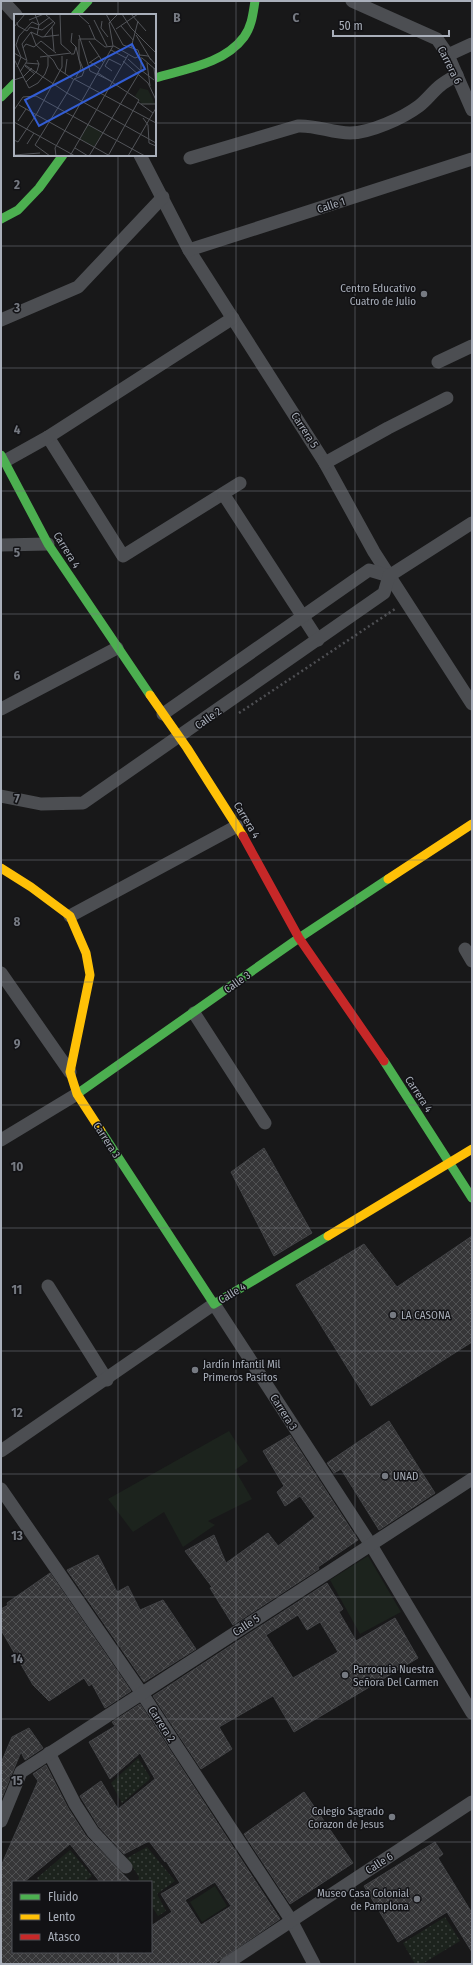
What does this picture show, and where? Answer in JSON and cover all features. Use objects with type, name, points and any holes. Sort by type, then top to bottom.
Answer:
[{"type":"main road","points":[[76,14],[88,1]]},
{"type":"main road","points":[[156,78],[220,58],[232,51],[246,34],[252,22],[255,1]]},
{"type":"main road","points":[[1,96],[14,84]]},
{"type":"main road","points":[[1,219],[18,210],[39,188],[62,156]]},
{"type":"main road","name":"Carrera 4","points":[[3,458],[48,544],[117,648],[180,737],[237,826],[299,938],[364,1031],[472,1198]]},
{"type":"main road","name":"Calle 3","points":[[77,1094],[299,938],[472,824]]},
{"type":"main road","points":[[1,868],[31,887],[70,916],[86,953],[90,975],[70,1072]]},
{"type":"main road","name":"Carrera 3","points":[[70,1072],[77,1094],[214,1304]]},
{"type":"main road","name":"Calle 4","points":[[214,1304],[472,1149]]},
{"type":"street","points":[[3,1],[15,14]]},
{"type":"street","name":"Carrera 6","points":[[352,1],[437,39],[448,55],[472,110]]},
{"type":"street","points":[[448,55],[472,44]]},
{"type":"street","points":[[190,158],[298,126],[312,126],[342,132],[364,131],[390,122],[409,112],[420,105],[441,84],[457,75]]},
{"type":"street","name":"Carrera 5","points":[[141,156],[163,196],[189,250],[325,463],[374,552],[472,704]]},
{"type":"street","name":"Calle 1","points":[[189,250],[472,159]]},
{"type":"street","points":[[1,320],[78,287],[163,196]]},
{"type":"street","points":[[3,458],[48,437],[233,318]]},
{"type":"street","points":[[438,362],[472,346]]},
{"type":"street","points":[[325,463],[388,428],[447,398]]},
{"type":"street","points":[[48,437],[123,556],[224,495],[240,483]]},
{"type":"street","points":[[224,495],[302,618],[318,640]]},
{"type":"street","points":[[163,714],[369,570],[389,576],[472,523]]},
{"type":"street","points":[[1,544],[48,544]]},
{"type":"street","name":"Calle 2","points":[[1,796],[41,804],[83,803],[180,737],[384,593],[389,576]]},
{"type":"street","points":[[1,709],[117,648]]},
{"type":"street","points":[[70,916],[237,826]]},
{"type":"street","points":[[465,949],[472,961]]},
{"type":"street","points":[[1,973],[70,1072]]},
{"type":"street","points":[[194,1013],[265,1123]]},
{"type":"street","name":"Calle 3","points":[[1,1140],[77,1094]]},
{"type":"street","points":[[48,1286],[107,1380]]},
{"type":"street","name":"Calle 4","points":[[1,1451],[107,1380],[214,1304]]},
{"type":"street","name":"Carrera 3","points":[[214,1304],[371,1545],[472,1713]]},
{"type":"street","name":"Calle 5","points":[[1,1821],[20,1772],[141,1692],[472,1479]]},
{"type":"street","name":"Carrera 2","points":[[1,1489],[141,1692],[291,1920],[314,1964]]},
{"type":"street","points":[[49,1753],[75,1804],[93,1832],[126,1868]]},
{"type":"street","name":"Calle 6","points":[[226,1964],[472,1802]]},
{"type":"path","points":[[238,714],[406,602]]},
{"type":"shaded area","points":[[229,1431],[248,1461],[235,1470],[252,1499],[208,1521],[215,1525],[183,1547],[164,1512],[133,1532],[108,1499]]},
{"type":"shaded area","points":[[368,1556],[401,1612],[360,1634],[330,1580]]},
{"type":"shaded area","points":[[138,1758],[150,1777],[149,1780],[122,1803],[111,1783]]},
{"type":"shaded area","points":[[147,1847],[175,1881],[157,1894],[166,1911],[158,1916],[152,1907],[152,1881],[138,1881],[139,1877],[127,1858]]},
{"type":"shaded area","points":[[70,1850],[92,1876],[85,1881],[39,1881],[37,1878]]},
{"type":"shaded area","points":[[215,1886],[227,1906],[202,1922],[190,1902]]},
{"type":"shaded area","points":[[445,1917],[460,1941],[422,1964],[415,1964],[403,1943]]},
{"type":"building","points":[[264,1148],[312,1233],[274,1256],[231,1172]]},
{"type":"building","name":"LA CASONA","points":[[472,1236],[472,1342],[371,1406],[296,1285],[364,1244],[397,1287]]},
{"type":"building","name":"UNAD","points":[[389,1421],[435,1493],[379,1530],[341,1469],[334,1473],[327,1463]]},
{"type":"building","points":[[290,1435],[358,1540],[318,1567],[319,1569],[233,1625],[210,1588],[212,1587],[185,1551],[214,1535],[226,1563],[268,1533],[278,1546],[315,1517],[300,1496],[285,1506],[277,1492],[284,1486],[263,1451]]},
{"type":"building","points":[[98,1555],[117,1592],[128,1586],[140,1610],[163,1600],[196,1649],[144,1682],[67,1570]]},
{"type":"building","points":[[50,1573],[131,1691],[105,1708],[92,1684],[89,1686],[84,1678],[49,1701],[33,1685],[1,1630],[1,1609],[8,1605],[7,1603]]},
{"type":"building","points":[[327,1583],[343,1609],[339,1612],[356,1641],[395,1618],[418,1658],[294,1732],[273,1696],[219,1727],[232,1749],[201,1769],[153,1696]],"holes":[[[298,1615],[307,1630],[320,1622],[338,1652],[293,1678],[266,1635]]]},
{"type":"building","points":[[140,1704],[280,1919],[214,1964],[1,1964],[1,1866],[38,1781],[33,1774],[46,1765],[68,1808],[86,1836],[130,1881],[99,1881],[70,1844],[25,1881],[12,1881],[12,1953],[152,1953],[152,1925],[172,1912],[161,1894],[180,1883],[166,1861],[165,1862],[149,1841],[124,1854],[99,1827],[80,1796],[101,1781],[118,1809],[155,1779],[140,1753],[110,1779],[89,1742],[115,1726],[112,1722]],"holes":[[[215,1882],[231,1906],[201,1925],[185,1900]]]},
{"type":"building","points":[[29,1728],[43,1748],[25,1760],[21,1752],[1,1800],[1,1763],[12,1737]]},
{"type":"building","points":[[304,1792],[353,1863],[290,1904],[244,1834]]},
{"type":"building","name":"Museo Casa Colonial de Pamplona","points":[[435,1842],[443,1854],[438,1858],[472,1913],[472,1952],[447,1912],[398,1942],[364,1886]]},
{"type":"traffic: fast","points":[[76,14],[88,1]]},
{"type":"traffic: fast","points":[[156,78],[203,64],[226,54],[244,37],[249,28],[255,1]]},
{"type":"traffic: fast","points":[[1,97],[14,84]]},
{"type":"traffic: fast","points":[[1,219],[18,210],[39,188],[62,156]]},
{"type":"traffic: fast","points":[[1,455],[48,544],[150,695]]},
{"type":"traffic: fast","points":[[77,1094],[299,938],[388,879]]},
{"type":"traffic: fast","points":[[384,1061],[472,1198]]},
{"type":"traffic: fast","points":[[101,1131],[214,1304],[328,1236]]},
{"type":"traffic: slow","points":[[150,695],[187,748],[243,836]]},
{"type":"traffic: slow","points":[[388,879],[472,824]]},
{"type":"traffic: slow","points":[[1,868],[31,887],[70,916],[86,953],[90,975],[70,1072],[77,1094],[101,1131]]},
{"type":"traffic: slow","points":[[328,1236],[472,1149]]},
{"type":"traffic: jam","points":[[243,836],[299,938],[384,1061]]},
{"type":"place","name":"Centro Educativo Cuatro de Julio","points":[[424,294]]},
{"type":"place","name":"LA CASONA","points":[[393,1315]]},
{"type":"place","name":"Jardín Infantil Mil Primeros Pasitos","points":[[195,1370]]},
{"type":"place","name":"UNAD","points":[[385,1476]]},
{"type":"place","name":"Parroquia Nuestra Señora Del Carmen","points":[[345,1675]]},
{"type":"place","name":"Colegio Sagrado Corazon de Jesus","points":[[392,1817]]},
{"type":"place","name":"Museo Casa Colonial de Pamplona","points":[[417,1899]]}]
